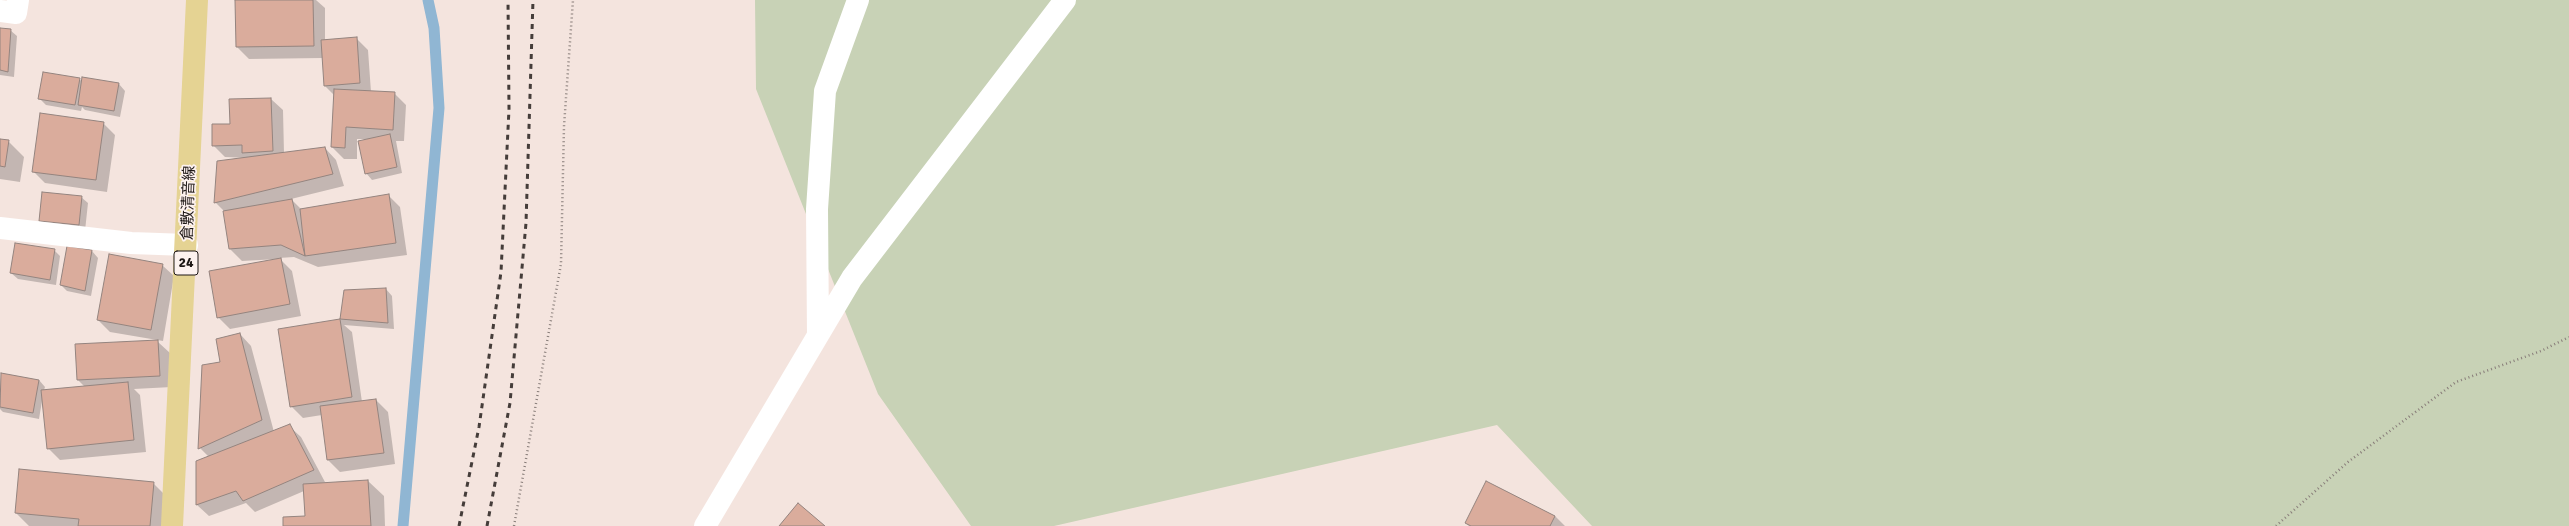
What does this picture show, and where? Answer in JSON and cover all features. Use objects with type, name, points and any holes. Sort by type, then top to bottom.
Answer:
[{"type":"main road","name":"倉敷清音線","points":[[172,526],[187,245],[197,0]]},
{"type":"street","points":[[0,11],[16,13],[18,0]]},
{"type":"street","points":[[818,335],[817,209],[825,91],[858,0]]},
{"type":"street","points":[[705,526],[852,278],[1065,0]]},
{"type":"street","points":[[0,228],[131,243],[187,245]]},
{"type":"path","points":[[514,526],[561,264],[564,126],[573,0]]},
{"type":"path","points":[[2276,526],[2348,462],[2456,382],[2541,351],[2569,337]]},
{"type":"green space","points":[[755,0],[2569,0],[2569,526],[1592,526],[1497,425],[1054,526],[971,526],[878,394],[756,89]]},
{"type":"building","points":[[235,0],[313,0],[314,46],[236,47]]},
{"type":"building","points":[[0,28],[11,29],[8,72],[0,70]]},
{"type":"building","points":[[357,37],[360,83],[324,86],[321,40]]},
{"type":"building","points":[[43,72],[80,78],[75,105],[38,99]]},
{"type":"building","points":[[82,77],[119,83],[114,111],[78,105]]},
{"type":"building","points":[[334,89],[395,92],[393,130],[346,127],[345,148],[331,147]]},
{"type":"building","points":[[271,98],[273,151],[242,153],[242,145],[212,146],[212,124],[230,124],[229,99]]},
{"type":"building","points":[[40,113],[104,122],[96,180],[32,172]]},
{"type":"building","points":[[390,134],[397,167],[365,174],[358,141]]},
{"type":"building","points":[[0,139],[9,140],[5,167],[0,166]]},
{"type":"building","points":[[325,147],[333,174],[214,203],[217,161]]},
{"type":"building","points":[[42,192],[82,196],[79,225],[39,221]]},
{"type":"building","points":[[389,194],[396,243],[305,256],[300,209]]},
{"type":"building","points":[[292,199],[305,256],[281,245],[229,249],[223,211]]},
{"type":"building","points":[[15,243],[55,249],[50,280],[10,273]]},
{"type":"building","points":[[67,246],[92,250],[85,291],[60,285]]},
{"type":"building","points":[[109,254],[163,264],[151,330],[97,320]]},
{"type":"building","points":[[281,258],[290,304],[217,318],[209,271]]},
{"type":"building","points":[[386,288],[388,323],[340,319],[344,290]]},
{"type":"building","points":[[340,319],[352,397],[290,407],[278,329]]},
{"type":"building","points":[[240,333],[262,420],[198,449],[202,365],[220,362],[216,339]]},
{"type":"building","points":[[158,340],[160,376],[77,380],[75,344]]},
{"type":"building","points":[[1,373],[39,380],[33,413],[0,407]]},
{"type":"building","points":[[128,382],[134,440],[47,449],[41,390]]},
{"type":"building","points":[[376,399],[384,453],[327,460],[320,406]]},
{"type":"building","points":[[290,424],[314,470],[243,501],[236,491],[196,505],[196,461]]},
{"type":"building","points":[[19,469],[154,482],[150,526],[78,526],[79,519],[15,513]]},
{"type":"building","points":[[368,480],[371,526],[283,526],[283,517],[305,516],[303,484]]},
{"type":"building","points":[[1486,481],[1555,516],[1550,526],[1471,526],[1465,523]]},
{"type":"building","points":[[798,503],[825,526],[779,526]]},
{"type":"waterway","points":[[403,526],[439,108],[434,28],[428,0]]},
{"type":"railway","points":[[459,526],[479,427],[501,272],[509,109],[508,0]]},
{"type":"railway","points":[[487,526],[510,403],[526,223],[533,0]]}]
